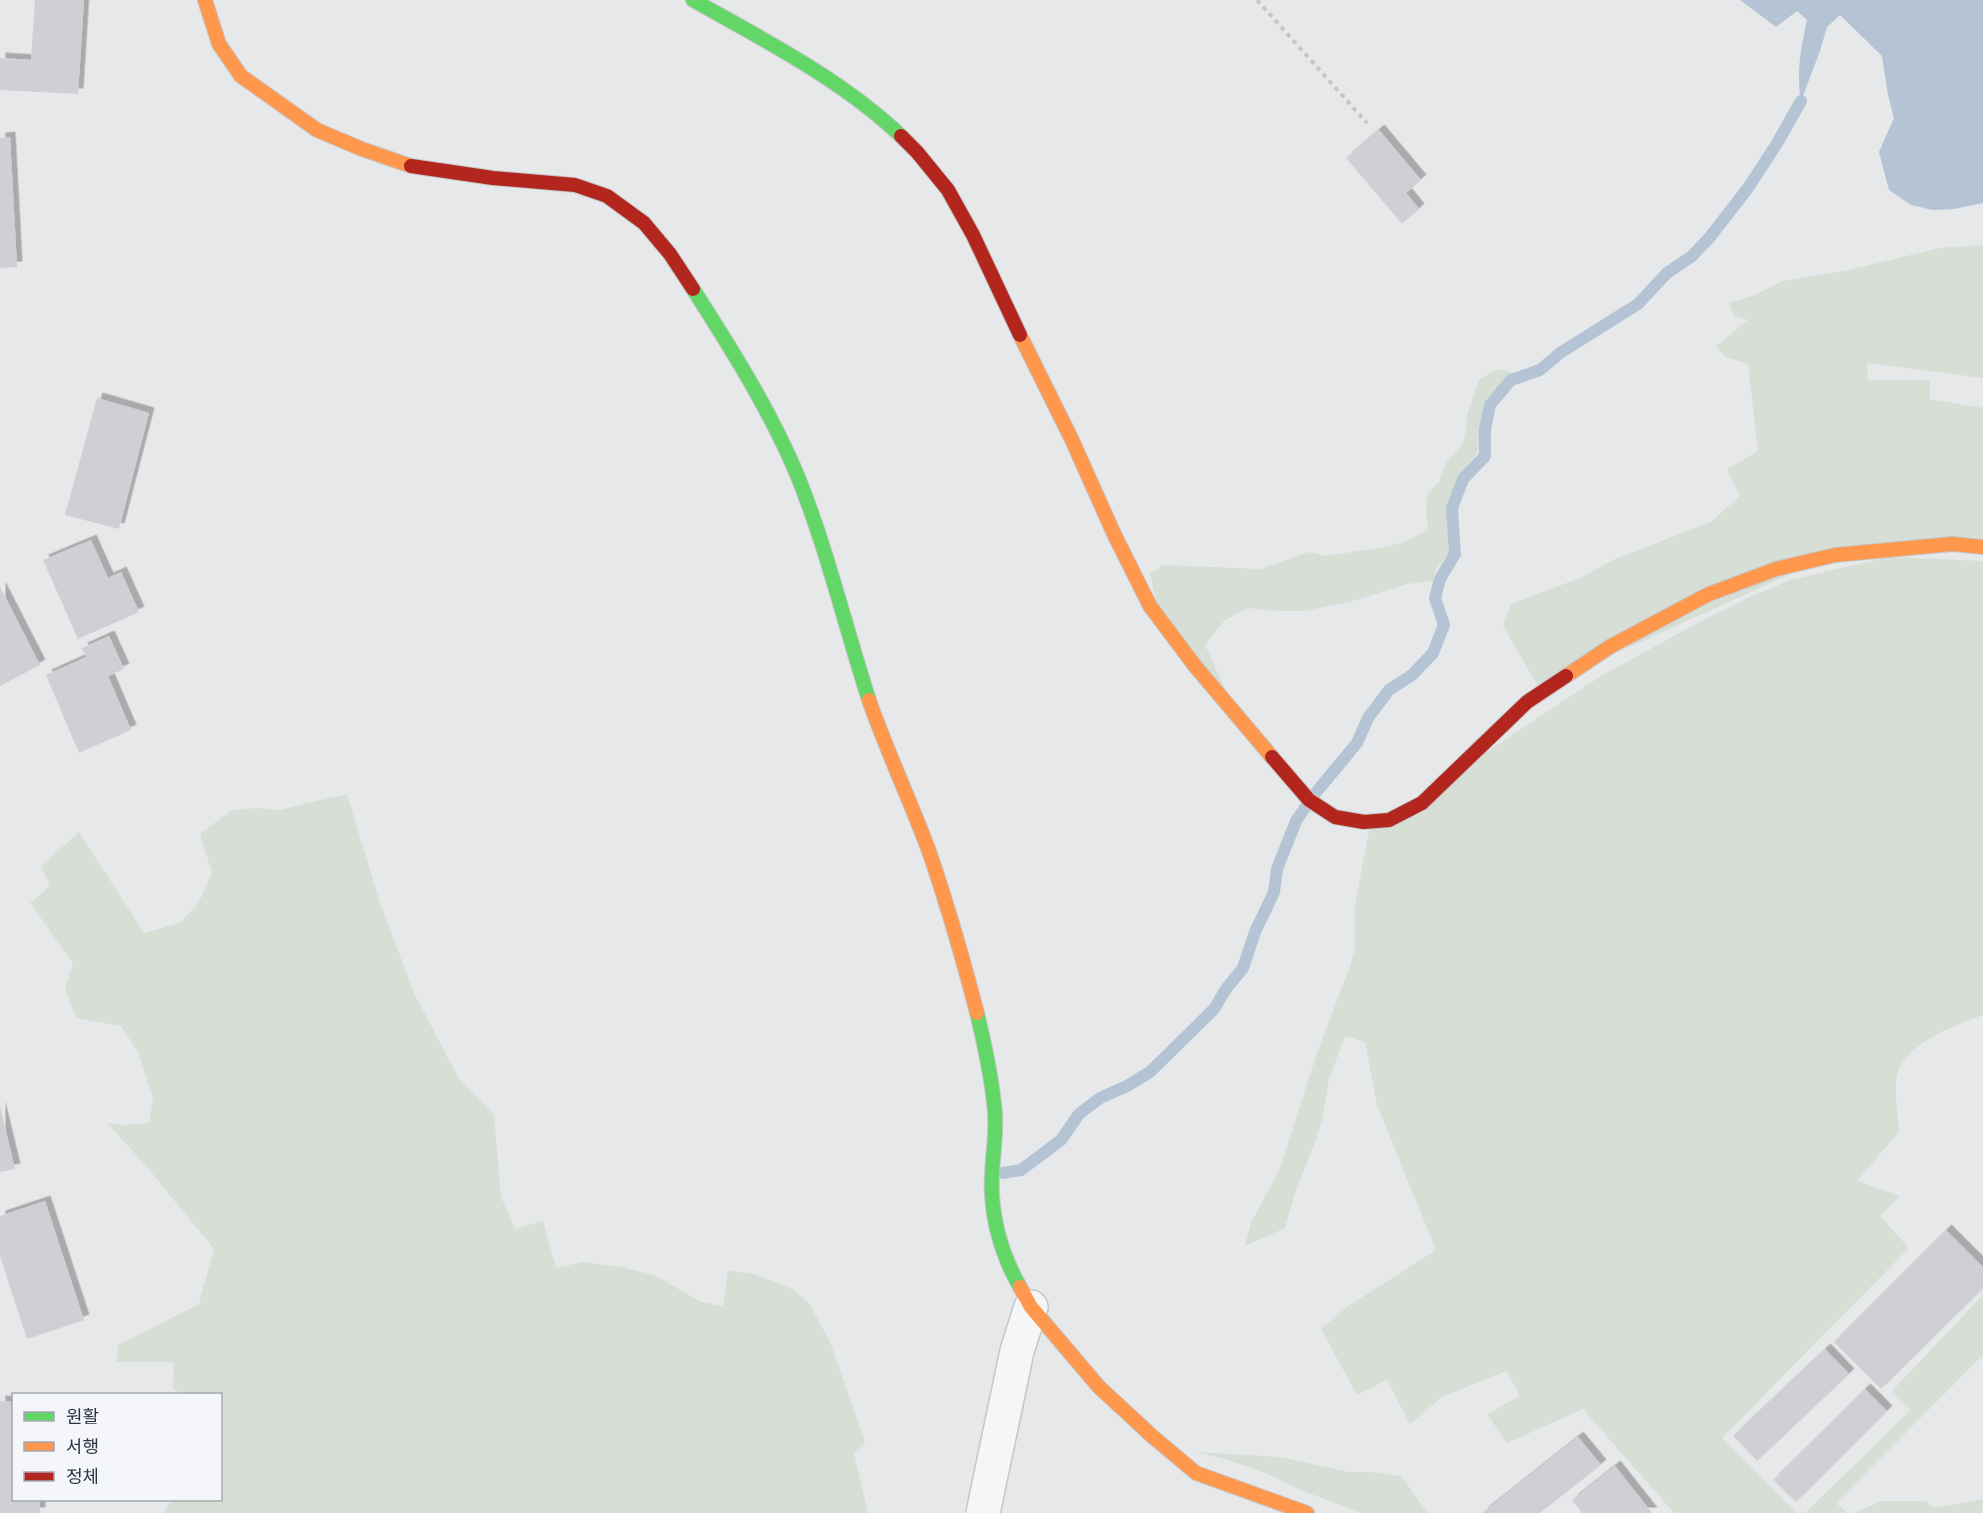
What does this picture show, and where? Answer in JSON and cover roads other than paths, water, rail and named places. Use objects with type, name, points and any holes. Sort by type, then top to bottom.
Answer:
[{"type":"street","points":[[205,0],[219,44],[241,76],[317,130],[408,165],[493,178],[575,185],[607,196],[644,223],[669,254],[732,350],[770,415],[798,478],[826,556],[853,651],[878,723],[929,852],[958,939],[990,1065],[995,1115],[992,1195],[998,1232],[1008,1266],[1031,1307],[1099,1388],[1196,1473],[1307,1513]]},
{"type":"street","points":[[693,0],[784,51],[849,94],[885,121],[917,152],[948,190],[973,235],[1150,606],[1195,666],[1309,801],[1335,817],[1364,822],[1389,820],[1422,803],[1527,702],[1611,646],[1709,594],[1776,569],[1835,555],[1952,544],[1983,546]]},
{"type":"street","points":[[983,1513],[1017,1351],[1031,1307]]},
{"type":"water","points":[[1740,0],[1983,0],[1983,203],[1954,209],[1933,210],[1911,205],[1889,190],[1879,152],[1894,118],[1882,56],[1840,15],[1827,27],[1801,101],[1799,70],[1807,20],[1797,11],[1776,27]]},
{"type":"waterway","points":[[1003,1173],[1021,1170],[1061,1140],[1079,1114],[1100,1098],[1127,1086],[1150,1072],[1214,1009],[1243,968],[1255,932],[1274,892],[1277,869],[1296,821],[1313,796],[1357,743],[1368,718],[1389,690],[1412,675],[1433,653],[1444,625],[1435,598],[1440,579],[1455,554],[1452,508],[1463,479],[1485,456],[1485,429],[1490,405],[1511,380],[1540,370],[1560,353],[1638,304],[1667,273],[1692,256],[1710,237],[1748,188],[1801,101]]}]
